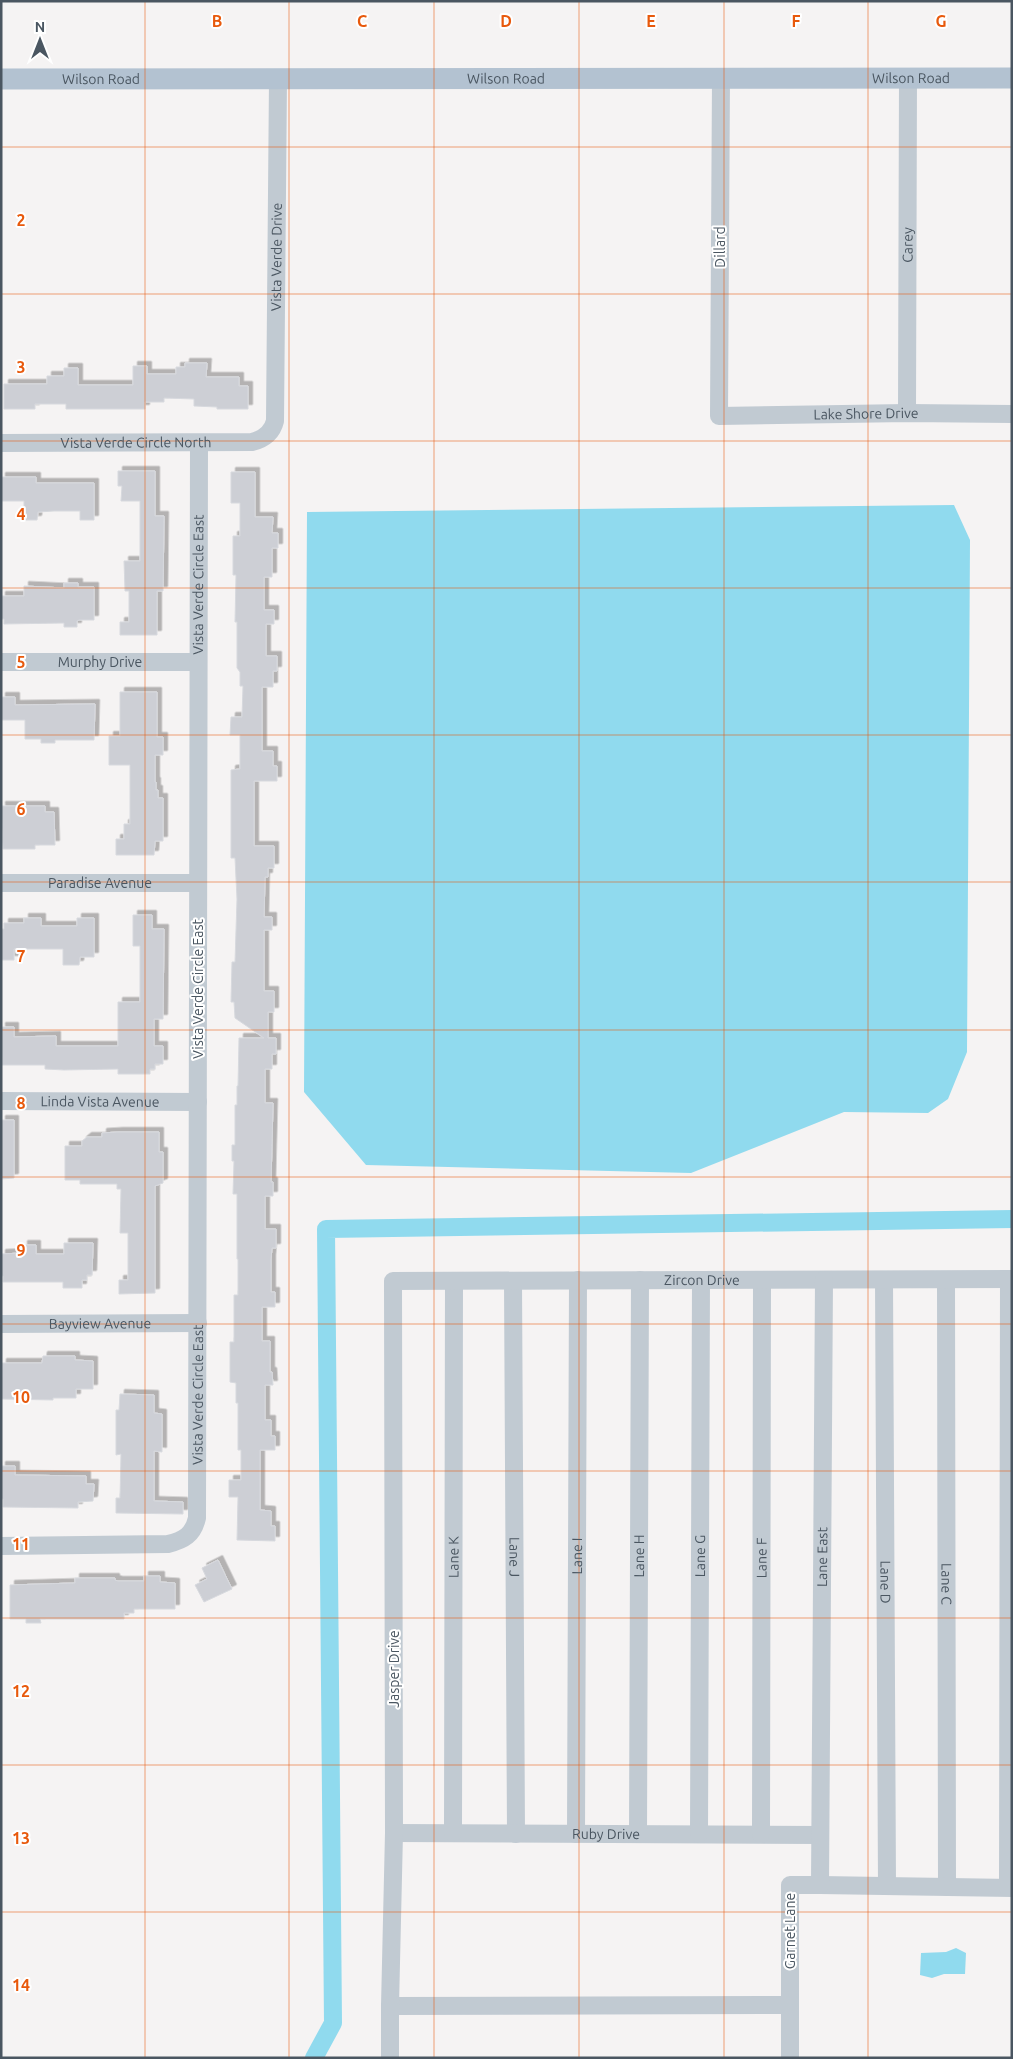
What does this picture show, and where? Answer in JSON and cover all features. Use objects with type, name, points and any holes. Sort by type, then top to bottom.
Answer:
[{"type":"main road","name":"Wilson Road","points":[[1,79],[1012,78]]},
{"type":"street","name":"Dillard","points":[[719,416],[721,78]]},
{"type":"street","name":"Carey","points":[[907,412],[908,78]]},
{"type":"street","name":"Vista Verde Drive","points":[[268,434],[273,428],[275,421],[278,79]]},
{"type":"street","name":"Lake Shore Drive","points":[[719,416],[907,412],[1012,414]]},
{"type":"street","name":"Vista Verde Circle North","points":[[1,443],[252,442],[262,440],[268,434]]},
{"type":"street","name":"Vista Verde Circle East","points":[[1,1546],[168,1544],[181,1541],[195,1527],[198,1323],[197,662],[199,442]]},
{"type":"street","name":"Murphy Drive","points":[[1,662],[197,662]]},
{"type":"street","name":"Paradise Avenue","points":[[1,883],[198,883]]},
{"type":"street","name":"Linda Vista Avenue","points":[[1,1101],[198,1102]]},
{"type":"street","name":"Zircon Drive","points":[[393,1280],[1010,1279]]},
{"type":"street","points":[[820,1835],[820,1885],[1010,1888],[1010,1279]]},
{"type":"street","name":"Jasper Drive","points":[[390,2058],[394,1833],[393,1280]]},
{"type":"street","name":"Lane K","points":[[454,1280],[454,1833]]},
{"type":"street","name":"Lane J","points":[[513,1280],[516,1834]]},
{"type":"street","name":"Lane I","points":[[576,1834],[578,1280]]},
{"type":"street","name":"Lane H","points":[[638,1834],[640,1280]]},
{"type":"street","name":"Lane G","points":[[699,1834],[701,1280]]},
{"type":"street","name":"Lane F","points":[[760,1834],[762,1280]]},
{"type":"street","name":"Lane East","points":[[820,1835],[824,1280]]},
{"type":"street","name":"Lane D","points":[[884,1280],[887,1886]]},
{"type":"street","name":"Lane C","points":[[946,1280],[947,1887]]},
{"type":"street","name":"Bayview Avenue","points":[[1,1324],[198,1323]]},
{"type":"street","name":"Ruby Drive","points":[[394,1833],[820,1835]]},
{"type":"street","name":"Garnet Lane","points":[[790,2058],[790,1885],[820,1885]]},
{"type":"street","points":[[390,2006],[790,2005]]},
{"type":"water","points":[[954,505],[970,540],[967,1052],[948,1099],[928,1113],[844,1112],[691,1173],[366,1165],[304,1092],[307,512]]},
{"type":"water","points":[[956,1948],[966,1953],[965,1974],[944,1974],[932,1978],[920,1975],[921,1953],[946,1952]]},
{"type":"building","points":[[185,363],[207,363],[206,377],[239,377],[239,386],[248,386],[248,409],[217,409],[217,407],[194,406],[194,399],[164,398],[164,402],[145,402],[145,409],[66,409],[66,404],[35,404],[35,409],[4,409],[4,384],[47,384],[47,376],[64,376],[64,368],[78,368],[78,385],[133,385],[133,366],[147,366],[147,374],[176,374],[176,367],[185,367]]},
{"type":"building","points":[[118,471],[155,471],[155,516],[164,516],[163,591],[157,591],[157,635],[120,635],[120,622],[129,622],[129,591],[125,591],[124,561],[140,561],[140,501],[121,501],[122,486],[118,486]]},
{"type":"building","points":[[231,472],[255,472],[255,517],[273,517],[272,533],[278,533],[278,548],[272,548],[272,577],[264,577],[264,610],[274,610],[274,624],[266,624],[266,656],[277,656],[277,671],[273,671],[273,687],[262,687],[262,751],[273,751],[273,766],[277,766],[277,781],[254,781],[254,846],[274,846],[274,868],[268,868],[268,877],[265,877],[264,917],[272,917],[272,930],[264,930],[264,991],[274,991],[274,1012],[268,1012],[268,1038],[276,1038],[276,1054],[272,1054],[272,1069],[265,1069],[265,1103],[273,1103],[271,1182],[273,1182],[273,1196],[265,1196],[265,1229],[276,1229],[276,1248],[272,1248],[271,1259],[271,1292],[275,1292],[275,1307],[262,1307],[262,1341],[270,1341],[270,1372],[272,1372],[273,1385],[265,1385],[265,1420],[271,1420],[271,1436],[275,1436],[275,1450],[260,1450],[260,1510],[271,1511],[271,1526],[275,1526],[275,1541],[237,1540],[238,1497],[229,1497],[229,1480],[241,1480],[241,1450],[238,1450],[236,1383],[230,1382],[230,1342],[234,1342],[234,1295],[238,1295],[237,1194],[233,1194],[234,1161],[232,1161],[232,1145],[235,1145],[239,1038],[264,1038],[235,1018],[234,1002],[231,1002],[232,962],[235,962],[237,899],[235,858],[231,858],[231,770],[240,769],[240,735],[230,735],[231,717],[242,717],[243,686],[240,686],[240,672],[237,668],[237,622],[235,622],[236,575],[233,575],[233,536],[240,536],[240,503],[231,503]]},
{"type":"building","points":[[1,477],[36,477],[36,483],[94,483],[94,520],[80,520],[80,511],[54,511],[38,512],[37,520],[24,520],[24,501],[1,501]]},
{"type":"building","points":[[64,583],[78,583],[78,587],[94,587],[94,620],[79,620],[77,621],[77,627],[64,627],[64,623],[4,624],[4,619],[1,619],[1,596],[24,596],[24,586],[64,588]]},
{"type":"building","points":[[120,692],[157,692],[157,737],[163,737],[163,755],[155,755],[155,782],[158,798],[163,798],[163,841],[155,841],[154,855],[116,855],[116,839],[124,839],[124,824],[130,824],[130,765],[109,765],[109,736],[120,736]]},
{"type":"building","points":[[1,697],[15,697],[15,705],[95,704],[94,740],[55,740],[55,743],[41,743],[41,739],[25,739],[25,720],[1,720]]},
{"type":"building","points":[[1,806],[45,806],[45,812],[54,812],[55,845],[35,845],[35,849],[3,849]]},
{"type":"building","points":[[133,915],[152,915],[152,929],[164,929],[163,1019],[154,1019],[154,1046],[163,1046],[163,1064],[155,1064],[155,1069],[150,1069],[150,1074],[118,1074],[118,1069],[64,1070],[45,1069],[45,1065],[2,1065],[1,1027],[14,1027],[14,1037],[56,1036],[56,1046],[118,1046],[118,1002],[140,1002],[140,946],[133,946]]},
{"type":"building","points":[[24,918],[41,918],[41,926],[77,926],[77,918],[94,918],[94,957],[80,957],[79,965],[63,965],[63,949],[14,949],[14,960],[1,960],[1,929],[4,929],[4,923],[24,923]]},
{"type":"building","points":[[1,1120],[14,1120],[14,1178],[1,1179]]},
{"type":"building","points":[[159,1132],[159,1152],[163,1152],[163,1183],[155,1186],[155,1293],[119,1294],[119,1280],[128,1280],[128,1233],[120,1233],[121,1189],[117,1189],[117,1184],[80,1184],[80,1180],[65,1180],[65,1146],[82,1146],[82,1141],[87,1137],[102,1137],[102,1133]]},
{"type":"building","points":[[64,1243],[93,1243],[92,1275],[87,1275],[87,1280],[82,1280],[82,1288],[63,1288],[63,1282],[3,1282],[3,1276],[1,1276],[1,1254],[23,1253],[23,1245],[36,1245],[36,1254],[64,1254]]},
{"type":"building","points":[[43,1356],[75,1356],[75,1360],[93,1361],[93,1389],[76,1389],[76,1398],[53,1398],[53,1400],[1,1399],[2,1363],[42,1363]]},
{"type":"building","points":[[120,1394],[154,1395],[154,1413],[162,1414],[162,1452],[154,1451],[154,1501],[183,1502],[183,1514],[116,1513],[116,1498],[120,1498],[121,1454],[116,1455],[116,1410],[119,1410]]},
{"type":"building","points":[[1,1466],[15,1466],[15,1475],[86,1476],[86,1484],[94,1484],[93,1501],[78,1502],[78,1508],[3,1507],[3,1499],[1,1499]]},
{"type":"building","points":[[218,1560],[232,1589],[204,1602],[195,1585],[207,1579],[202,1568]]},
{"type":"building","points":[[144,1576],[160,1576],[160,1582],[175,1583],[175,1609],[134,1609],[134,1613],[124,1613],[124,1619],[40,1619],[41,1623],[26,1623],[26,1619],[10,1619],[10,1585],[75,1583],[75,1578],[115,1578],[118,1581],[144,1581]]},
{"type":"waterway","points":[[314,2058],[333,2023],[326,1229],[1012,1219]]}]
